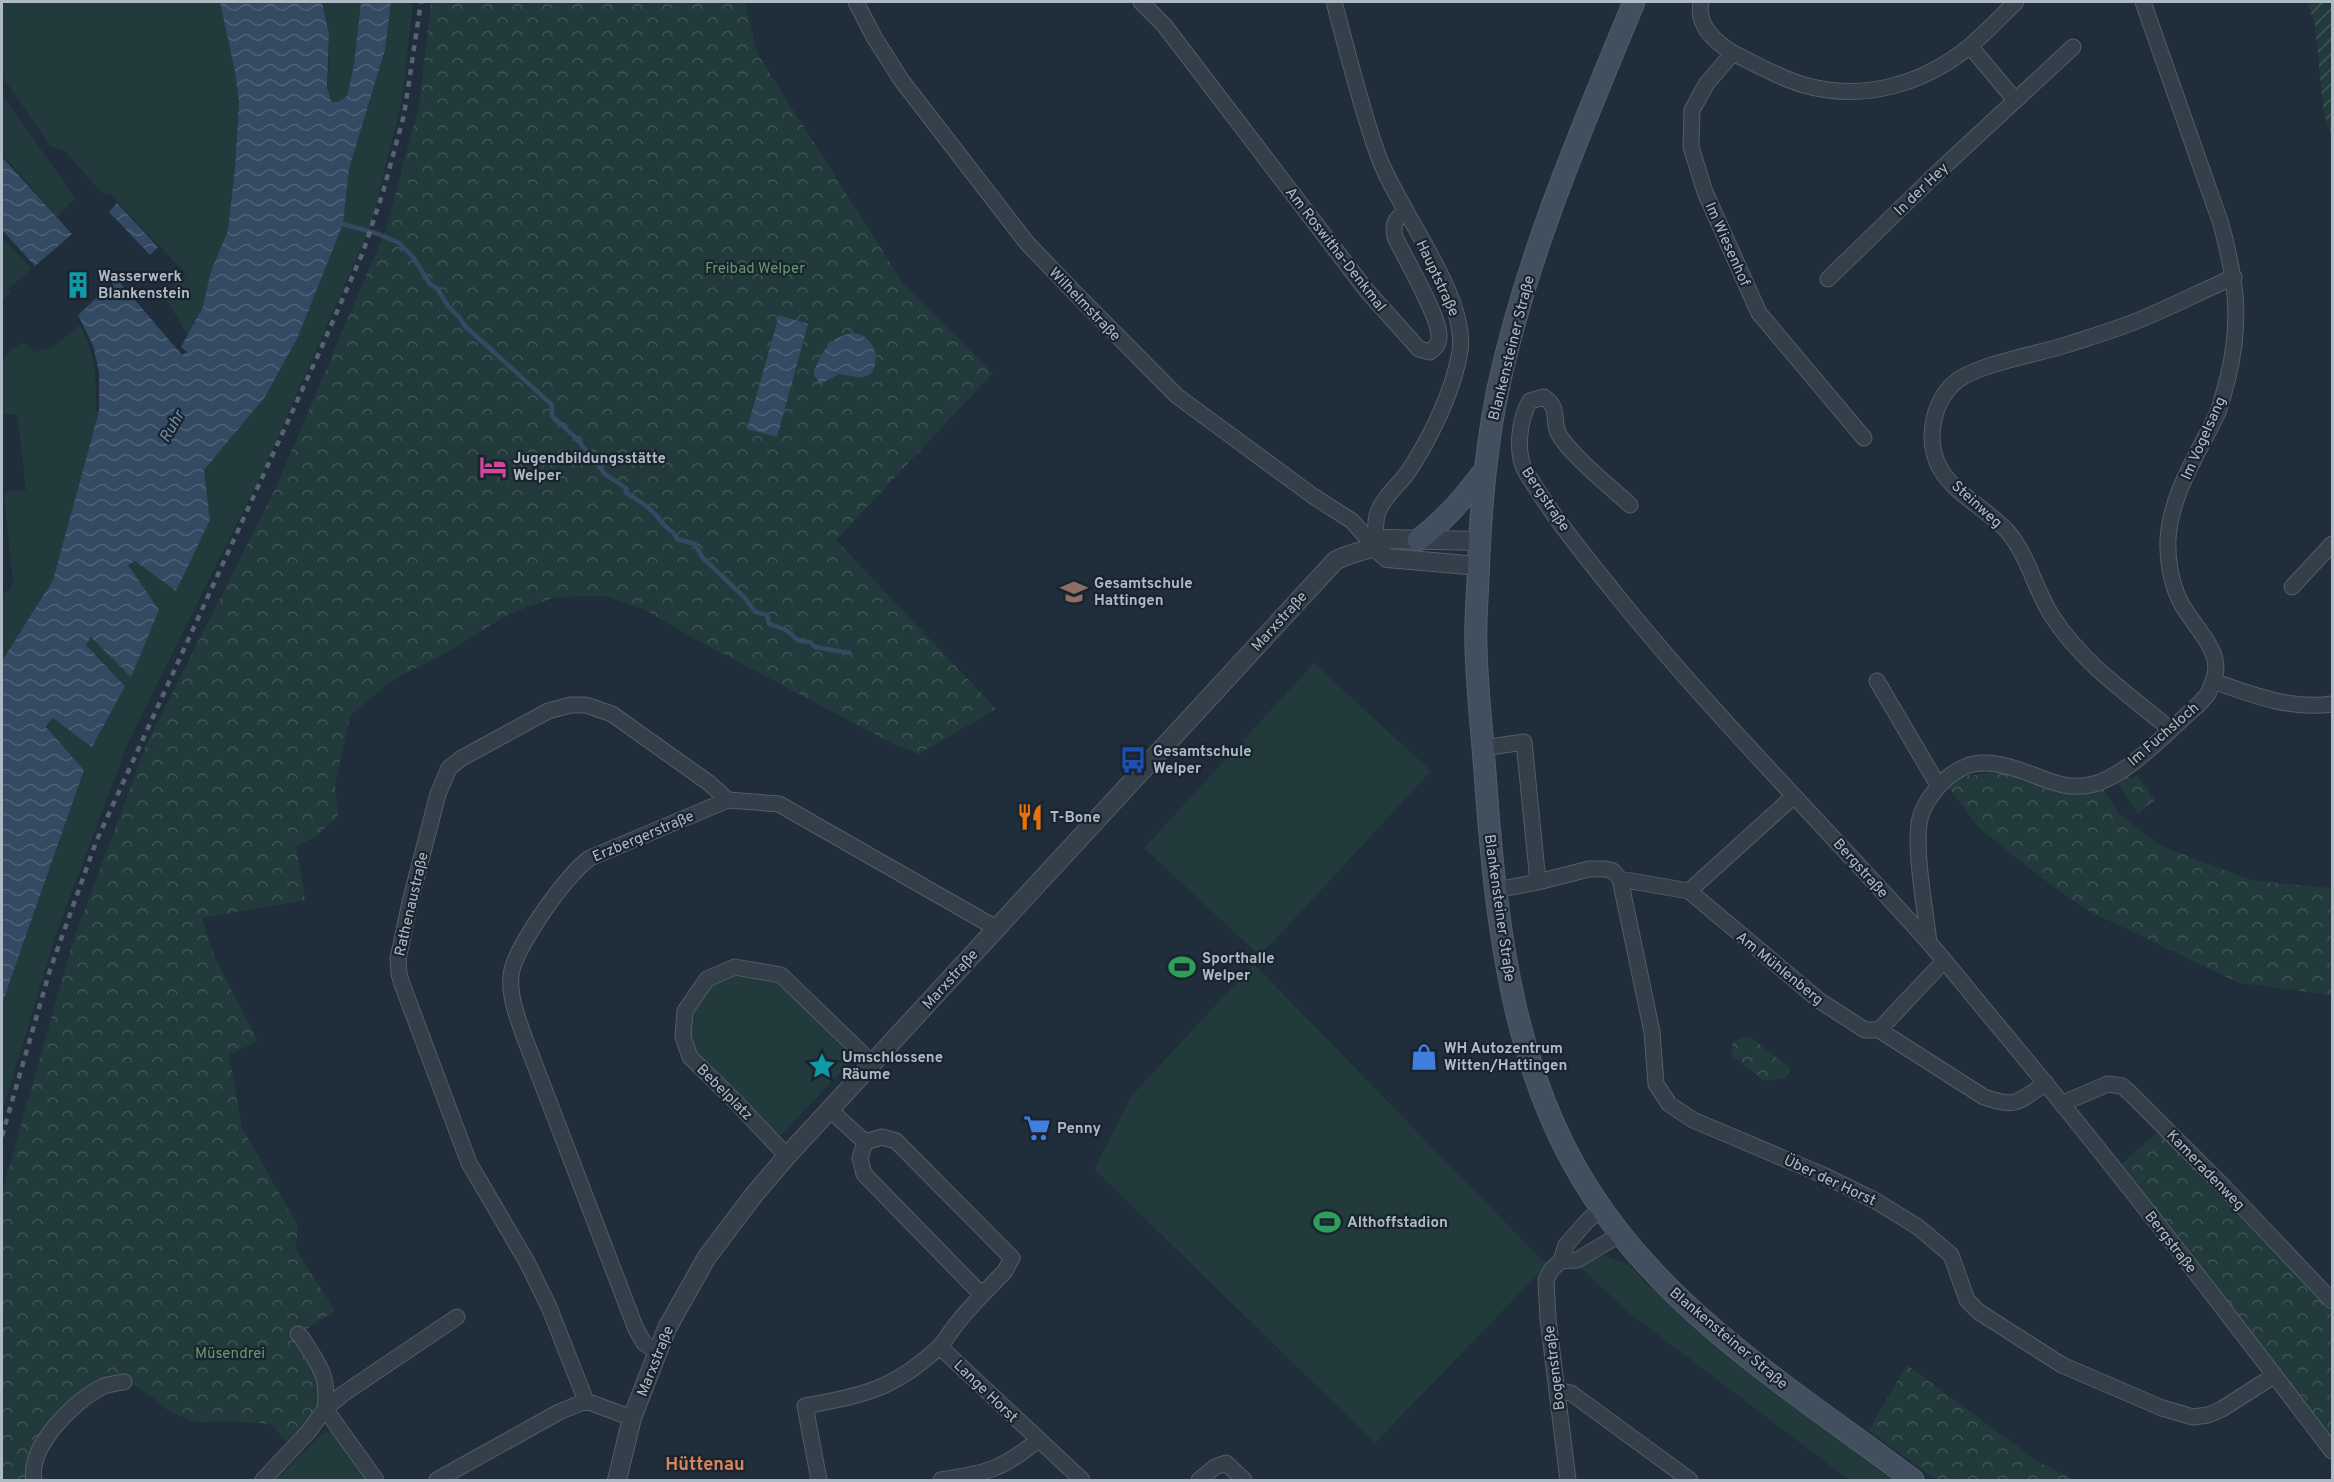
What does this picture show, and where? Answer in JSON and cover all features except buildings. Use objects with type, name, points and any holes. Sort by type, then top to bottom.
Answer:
[{"type":"main road","name":"Blankensteiner Straße","points":[[1634,2],[1552,205],[1527,280],[1497,391],[1485,470],[1476,645],[1496,890],[1513,998],[1529,1059],[1552,1122],[1564,1147],[1601,1209],[1621,1234],[1658,1278],[1702,1319],[1776,1380],[1913,1480]]},
{"type":"main road","points":[[1418,540],[1434,529],[1456,508],[1485,470]]},
{"type":"street","name":"Wilhelmstraße","points":[[856,2],[874,37],[902,81],[1027,243],[1177,396],[1313,496],[1352,521],[1376,548]]},
{"type":"street","name":"Hauptstraße","points":[[1334,2],[1378,157],[1449,294],[1459,319],[1461,347],[1454,375],[1422,450],[1407,474],[1379,509],[1376,520],[1376,548]]},
{"type":"street","points":[[1701,2],[1702,20],[1707,31],[1720,45],[1733,53],[1801,84],[1827,90],[1858,92],[1886,88],[1924,76],[1970,46],[2016,2]]},
{"type":"street","name":"Im Vogelsang","points":[[2143,2],[2221,224],[2234,277],[2238,315],[2234,352],[2219,409],[2178,495],[2171,517],[2168,539],[2176,591],[2216,659],[2217,671],[2213,681]]},
{"type":"street","name":"Am Roswitha-Denkmal","points":[[1152,5],[1368,291],[1419,349],[1430,352],[1439,339],[1437,321],[1395,237],[1393,226],[1396,219],[1406,211]]},
{"type":"street","points":[[1970,46],[2015,100]]},
{"type":"street","name":"In der Hey","points":[[1828,279],[1937,173],[2073,47]]},
{"type":"street","name":"Im Wiesenhof","points":[[1733,53],[1707,83],[1692,110],[1691,147],[1705,192],[1758,313],[1864,438]]},
{"type":"street","name":"Steinweg","points":[[2170,729],[2094,668],[2072,643],[2051,615],[2026,561],[2008,533],[1943,473],[1935,454],[1933,425],[1942,396],[1968,374],[2137,321],[2234,277]]},
{"type":"street","name":"Bergstraße","points":[[1629,505],[1571,450],[1560,436],[1554,407],[1550,401],[1544,397],[1530,401],[1524,414],[1520,457],[1526,472],[1572,539],[1652,639],[1734,734],[1929,943],[2063,1103],[2332,1451]]},
{"type":"street","name":"Marxstraße","points":[[617,1480],[632,1418],[657,1352],[667,1328],[707,1257],[787,1156],[831,1111],[996,928],[1326,570],[1344,556],[1376,548],[1386,539],[1480,541]]},
{"type":"street","points":[[2292,587],[2332,544]]},
{"type":"street","points":[[1376,548],[1387,558],[1479,566]]},
{"type":"street","points":[[1877,681],[1938,785]]},
{"type":"street","points":[[2213,681],[2266,699],[2296,705],[2332,704]]},
{"type":"street","name":"Im Fuchsloch","points":[[1929,943],[1918,840],[1921,815],[1938,785],[1966,764],[1987,763],[2007,766],[2053,784],[2066,786],[2095,784],[2140,757],[2199,704],[2208,694],[2213,681]]},
{"type":"street","name":"Rathenaustraße","points":[[586,1401],[549,1307],[469,1163],[402,984],[398,958],[410,902],[438,794],[449,768],[462,758],[558,707],[586,705],[612,714],[709,783],[728,800]]},
{"type":"street","points":[[1483,748],[1524,742],[1538,882]]},
{"type":"street","points":[[1496,890],[1589,869],[1605,869],[1613,871],[1620,879],[1689,891],[1794,796]]},
{"type":"street","name":"Erzbergerstraße","points":[[657,1352],[644,1343],[618,1287],[513,1003],[510,975],[524,944],[563,884],[580,865],[604,852],[728,800],[779,804],[996,928]]},
{"type":"street","name":"Über der Horst","points":[[1620,879],[1652,1032],[1656,1084],[1669,1104],[1693,1120],[1874,1200],[1918,1227],[1951,1256],[1967,1300],[1979,1312],[2062,1365],[2162,1408],[2193,1417],[2208,1415],[2222,1409],[2275,1375]]},
{"type":"street","name":"Am Mühlenberg","points":[[1689,891],[1820,1001],[1865,1029],[1880,1030],[1984,1097],[2003,1103],[2015,1103],[2046,1083]]},
{"type":"street","points":[[1880,1030],[1944,962]]},
{"type":"street","name":"Bebelplatz","points":[[787,1156],[690,1057],[683,1037],[685,1011],[707,979],[735,967],[781,975],[873,1064]]},
{"type":"street","name":"Kameradenweg","points":[[2063,1103],[2108,1084],[2122,1086],[2332,1301]]},
{"type":"street","points":[[831,1111],[865,1142]]},
{"type":"street","points":[[819,1480],[805,1406],[880,1389],[900,1379],[940,1347],[952,1329],[1005,1271],[1012,1258],[896,1141],[882,1137],[865,1142]]},
{"type":"street","points":[[865,1142],[860,1158],[864,1174],[982,1295]]},
{"type":"street","name":"Bogenstraße","points":[[1568,1480],[1548,1319],[1546,1280],[1552,1269],[1561,1261],[1566,1245],[1601,1209]]},
{"type":"street","points":[[1561,1261],[1577,1260],[1621,1234]]},
{"type":"street","points":[[263,1480],[309,1431],[325,1409],[343,1394],[458,1317]]},
{"type":"street","points":[[297,1334],[302,1338],[323,1373],[328,1390],[325,1409],[376,1480]]},
{"type":"street","name":"Lange Horst","points":[[940,1347],[1082,1480]]},
{"type":"street","points":[[34,1480],[39,1454],[47,1438],[62,1418],[78,1402],[102,1387],[124,1382]]},
{"type":"street","points":[[1557,1390],[1570,1393],[1690,1480]]},
{"type":"street","points":[[437,1480],[559,1412],[586,1401],[632,1418]]},
{"type":"street","points":[[941,1480],[986,1473],[1016,1459],[1038,1440]]},
{"type":"street","points":[[1199,1480],[1215,1467],[1226,1463],[1244,1480]]},
{"type":"green space","points":[[2,2],[220,2],[239,102],[235,167],[228,230],[210,274],[203,307],[188,336],[164,296],[186,274],[110,194],[102,193],[66,152],[50,146],[2,76]]},
{"type":"green space","points":[[322,2],[361,2],[354,65],[347,96],[338,102],[330,102],[328,96],[329,34]]},
{"type":"green space","points":[[391,2],[413,2],[402,100],[371,225],[262,473],[128,743],[56,934],[2,1113],[2,1004],[84,770],[47,729],[53,718],[125,685],[86,645],[92,636],[132,677],[127,565],[135,561],[176,590],[210,520],[204,470],[265,397],[297,339],[343,224],[349,169],[385,50]]},
{"type":"green space","points":[[431,2],[745,2],[757,53],[903,283],[993,373],[836,540],[996,709],[919,754],[893,744],[645,610],[606,596],[556,597],[509,614],[446,653],[394,679],[350,716],[335,785],[338,816],[315,837],[296,846],[305,900],[202,918],[215,958],[258,1041],[229,1055],[242,1128],[298,1226],[296,1249],[335,1311],[298,1334],[315,1370],[319,1404],[301,1428],[286,1441],[271,1424],[228,1421],[194,1422],[167,1410],[117,1374],[67,1401],[49,1420],[34,1448],[29,1480],[2,1480],[2,1192],[73,941],[146,745],[276,487],[386,229],[419,105]]},
{"type":"green space","points":[[2307,2],[2332,2],[2332,135],[2324,115],[2315,25]]},
{"type":"green space","points":[[2,94],[75,198],[57,217],[2,154]]},
{"type":"green space","points":[[2,237],[32,269],[9,288],[11,292],[2,301]]},
{"type":"green space","points":[[78,326],[81,327],[86,337],[92,357],[96,411],[99,411],[53,580],[2,661],[2,594],[10,589],[13,582],[4,496],[10,491],[26,490],[17,414],[2,415],[2,360],[9,351],[21,343],[34,352],[53,347]]},
{"type":"green space","points":[[1314,663],[1431,771],[1260,956],[1144,848]]},
{"type":"green space","points":[[2001,772],[2053,792],[2077,794],[2103,789],[2119,814],[2161,846],[2254,881],[2332,888],[2332,995],[2239,983],[2087,910],[2043,879],[1979,828],[1947,786],[1964,776]]},
{"type":"green space","points":[[2128,775],[2132,779],[2137,775],[2155,800],[2138,814],[2118,784]]},
{"type":"green space","name":"Althoffstadion","points":[[1254,964],[1547,1265],[1375,1443],[1094,1169],[1132,1095]]},
{"type":"green space","points":[[742,971],[780,982],[858,1054],[778,1138],[692,1055],[686,1036],[690,1013],[709,985]]},
{"type":"green space","points":[[1749,1036],[1791,1069],[1785,1078],[1764,1081],[1731,1055],[1733,1041]]},
{"type":"green space","points":[[2159,1131],[2332,1309],[2332,1443],[2118,1167]]},
{"type":"green space","points":[[1603,1255],[1628,1264],[1648,1285],[1770,1388],[1893,1480],[1849,1480],[1628,1312],[1580,1267]]},
{"type":"green space","points":[[1907,1365],[2040,1463],[2075,1480],[1936,1480],[1869,1430]]},
{"type":"green space","points":[[329,1431],[334,1434],[369,1480],[275,1480],[322,1434]]},
{"type":"water","name":"Ruhr","points":[[220,2],[322,2],[329,34],[327,87],[331,102],[338,102],[347,96],[354,65],[361,2],[391,2],[385,50],[349,169],[343,224],[297,339],[265,397],[204,470],[210,520],[176,591],[135,561],[128,565],[159,610],[131,677],[91,637],[86,645],[125,686],[92,747],[53,718],[46,727],[84,770],[2,1004],[2,661],[53,580],[99,411],[99,372],[93,345],[78,315],[117,279],[182,355],[187,352],[181,347],[203,307],[210,274],[228,230],[239,102]]},
{"type":"water","points":[[2,157],[72,234],[35,266],[2,230]]},
{"type":"water","points":[[117,203],[158,247],[150,255],[109,212]]},
{"type":"water","points":[[779,315],[808,324],[777,437],[747,429]]},
{"type":"water","points":[[854,333],[866,338],[874,349],[875,361],[871,374],[862,378],[839,374],[821,384],[814,376],[814,372],[823,352],[839,337]]},
{"type":"waterway","points":[[343,224],[399,243],[413,257],[430,284],[437,288],[448,306],[465,326],[552,405],[552,416],[576,438],[605,474],[627,489],[626,493],[652,511],[677,539],[695,544],[702,557],[745,598],[755,612],[767,615],[769,624],[784,629],[797,639],[810,642],[815,647],[850,653]]},
{"type":"railway","points":[[2,1136],[50,970],[96,842],[363,252],[383,192],[404,115],[421,2]]},
{"type":"place","name":"Wasserwerk Blankenstein","points":[[78,285]]},
{"type":"place","name":"Jugendbildungsstätte Welper","points":[[493,467]]},
{"type":"place","name":"Gesamtschule Hattingen","points":[[1074,592]]},
{"type":"place","name":"Gesamtschule Welper","points":[[1133,760]]},
{"type":"place","name":"T-Bone","points":[[1030,817]]},
{"type":"place","name":"Sporthalle Welper","points":[[1182,967]]},
{"type":"place","name":"WH Autozentrum Witten/Hattingen","points":[[1424,1057]]},
{"type":"place","name":"Umschlossene Räume","points":[[822,1066]]},
{"type":"place","name":"Penny","points":[[1037,1128]]},
{"type":"place","name":"Althoffstadion","points":[[1327,1222]]},
{"type":"district","name":"Hüttenau","points":[[705,1464]]},
{"type":"park label","name":"Freibad Welper","points":[[755,268]]},
{"type":"park label","name":"Müsendrei","points":[[230,1353]]}]
